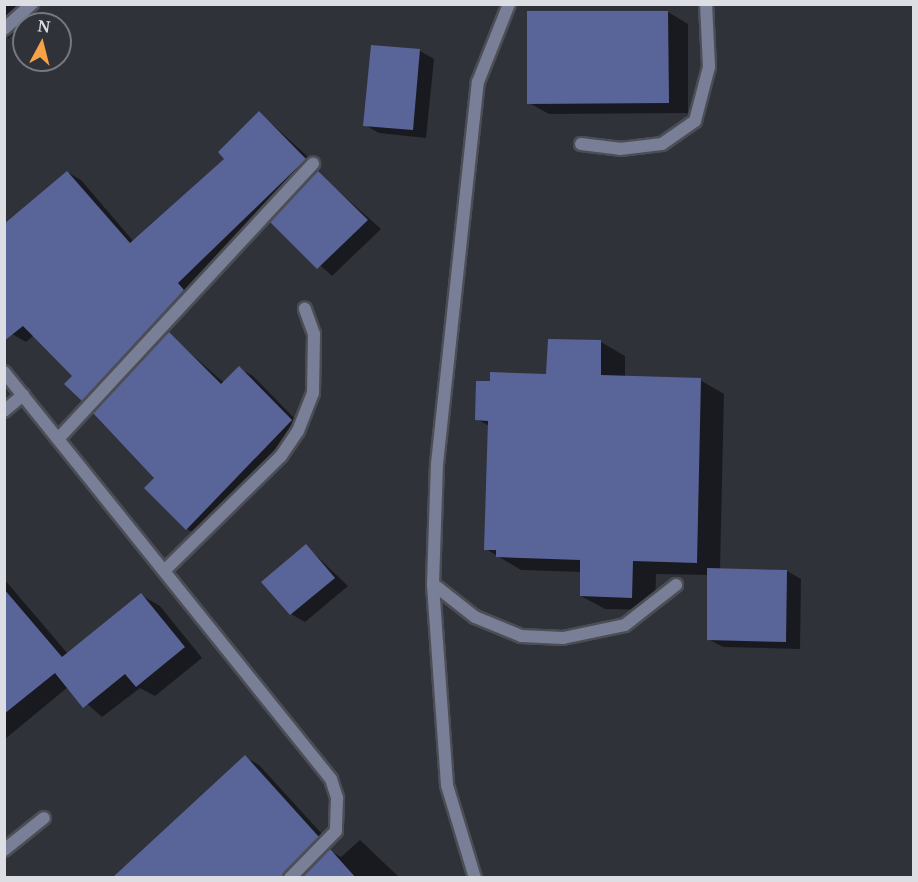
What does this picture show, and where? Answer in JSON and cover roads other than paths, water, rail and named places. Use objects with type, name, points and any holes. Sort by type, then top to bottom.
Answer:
[{"type":"street","points":[[4,29],[32,4]]},
{"type":"street","points":[[475,878],[447,785],[433,585],[437,464],[478,82],[509,4]]},
{"type":"street","points":[[581,144],[620,149],[663,144],[696,121],[709,67],[706,4]]},
{"type":"street","points":[[59,438],[313,164]]},
{"type":"street","points":[[165,570],[280,456],[298,431],[313,393],[314,334],[305,309]]},
{"type":"street","points":[[4,372],[331,779],[337,798],[336,831],[290,878]]},
{"type":"street","points":[[4,411],[23,394]]},
{"type":"street","points":[[433,585],[475,617],[521,636],[563,638],[625,626],[676,585]]},
{"type":"street","points":[[4,850],[44,818]]}]
